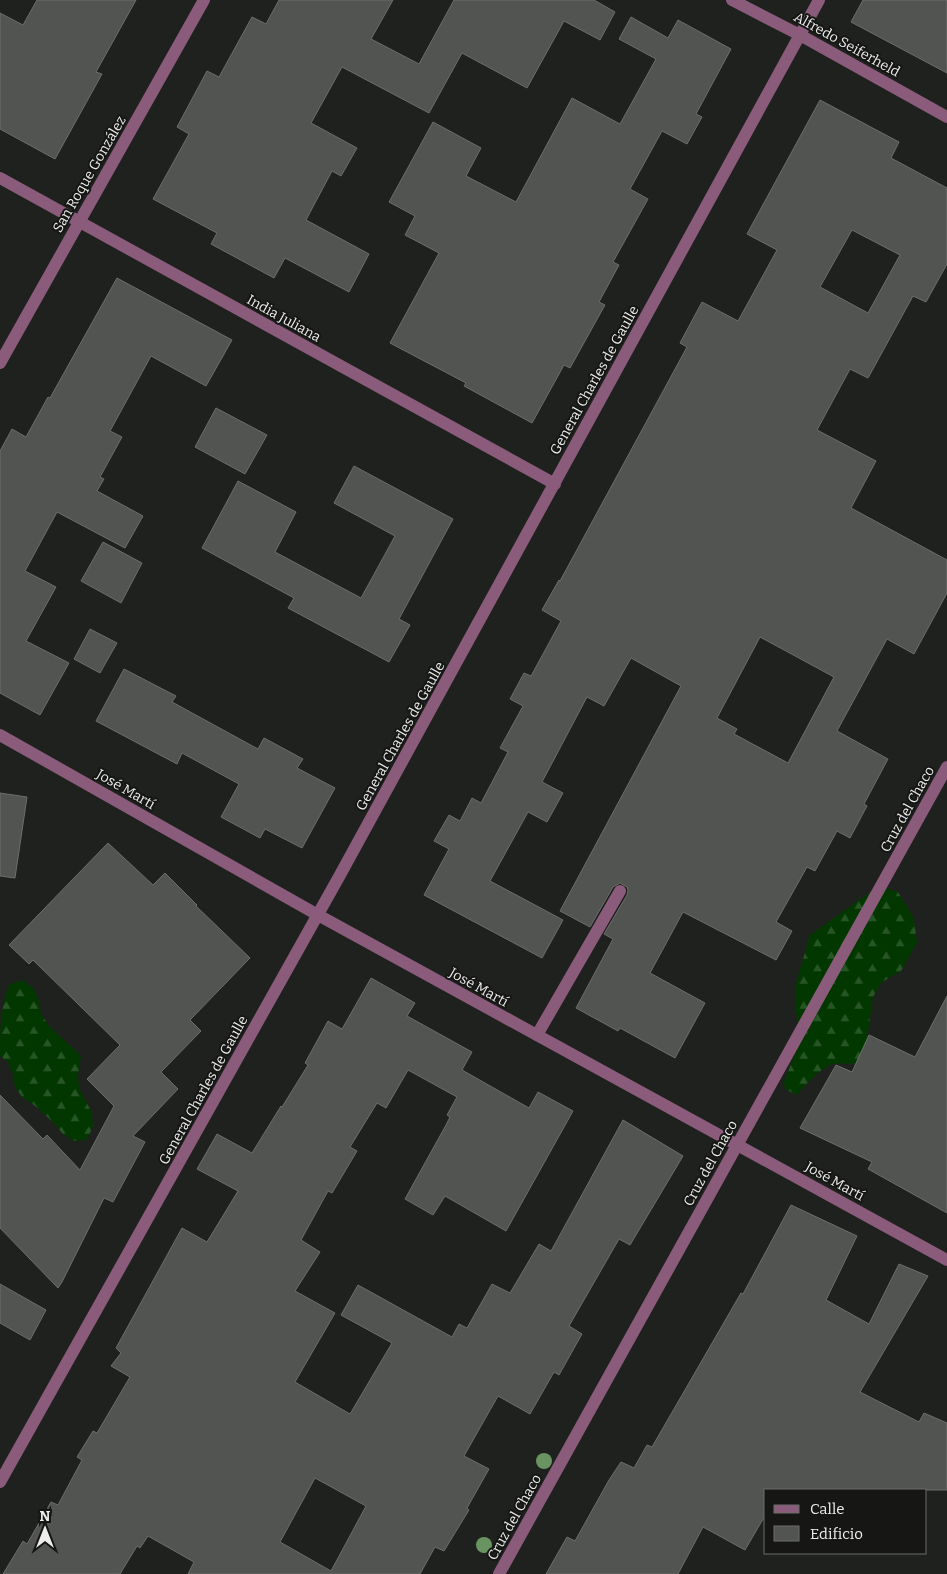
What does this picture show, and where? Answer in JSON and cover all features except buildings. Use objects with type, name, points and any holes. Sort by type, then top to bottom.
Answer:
[{"type":"street","name":"San Roque González","points":[[0,363],[204,0]]},
{"type":"street","name":"Alfredo Seiferheld","points":[[732,0],[800,35],[947,117]]},
{"type":"street","name":"General Charles de Gaulle","points":[[0,1482],[318,915],[819,0]]},
{"type":"street","name":"India Juliana","points":[[0,178],[555,484]]},
{"type":"street","name":"José Martí","points":[[0,735],[318,915],[947,1260]]},
{"type":"street","name":"Cruz del Chaco","points":[[500,1574],[947,767]]},
{"type":"street","points":[[537,1035],[620,891]]},
{"type":"green space","points":[[879,886],[898,892],[914,919],[917,943],[901,971],[882,982],[873,997],[864,1061],[829,1066],[814,1077],[797,1095],[785,1089],[784,1082],[800,1041],[795,1004],[795,987],[810,935]]},
{"type":"green space","points":[[22,980],[33,988],[39,1001],[41,1013],[48,1025],[81,1056],[78,1075],[79,1088],[92,1113],[93,1127],[86,1140],[73,1141],[62,1133],[34,1105],[23,1098],[15,1087],[13,1074],[8,1062],[0,1056],[1,1020],[6,994],[9,985]]}]
